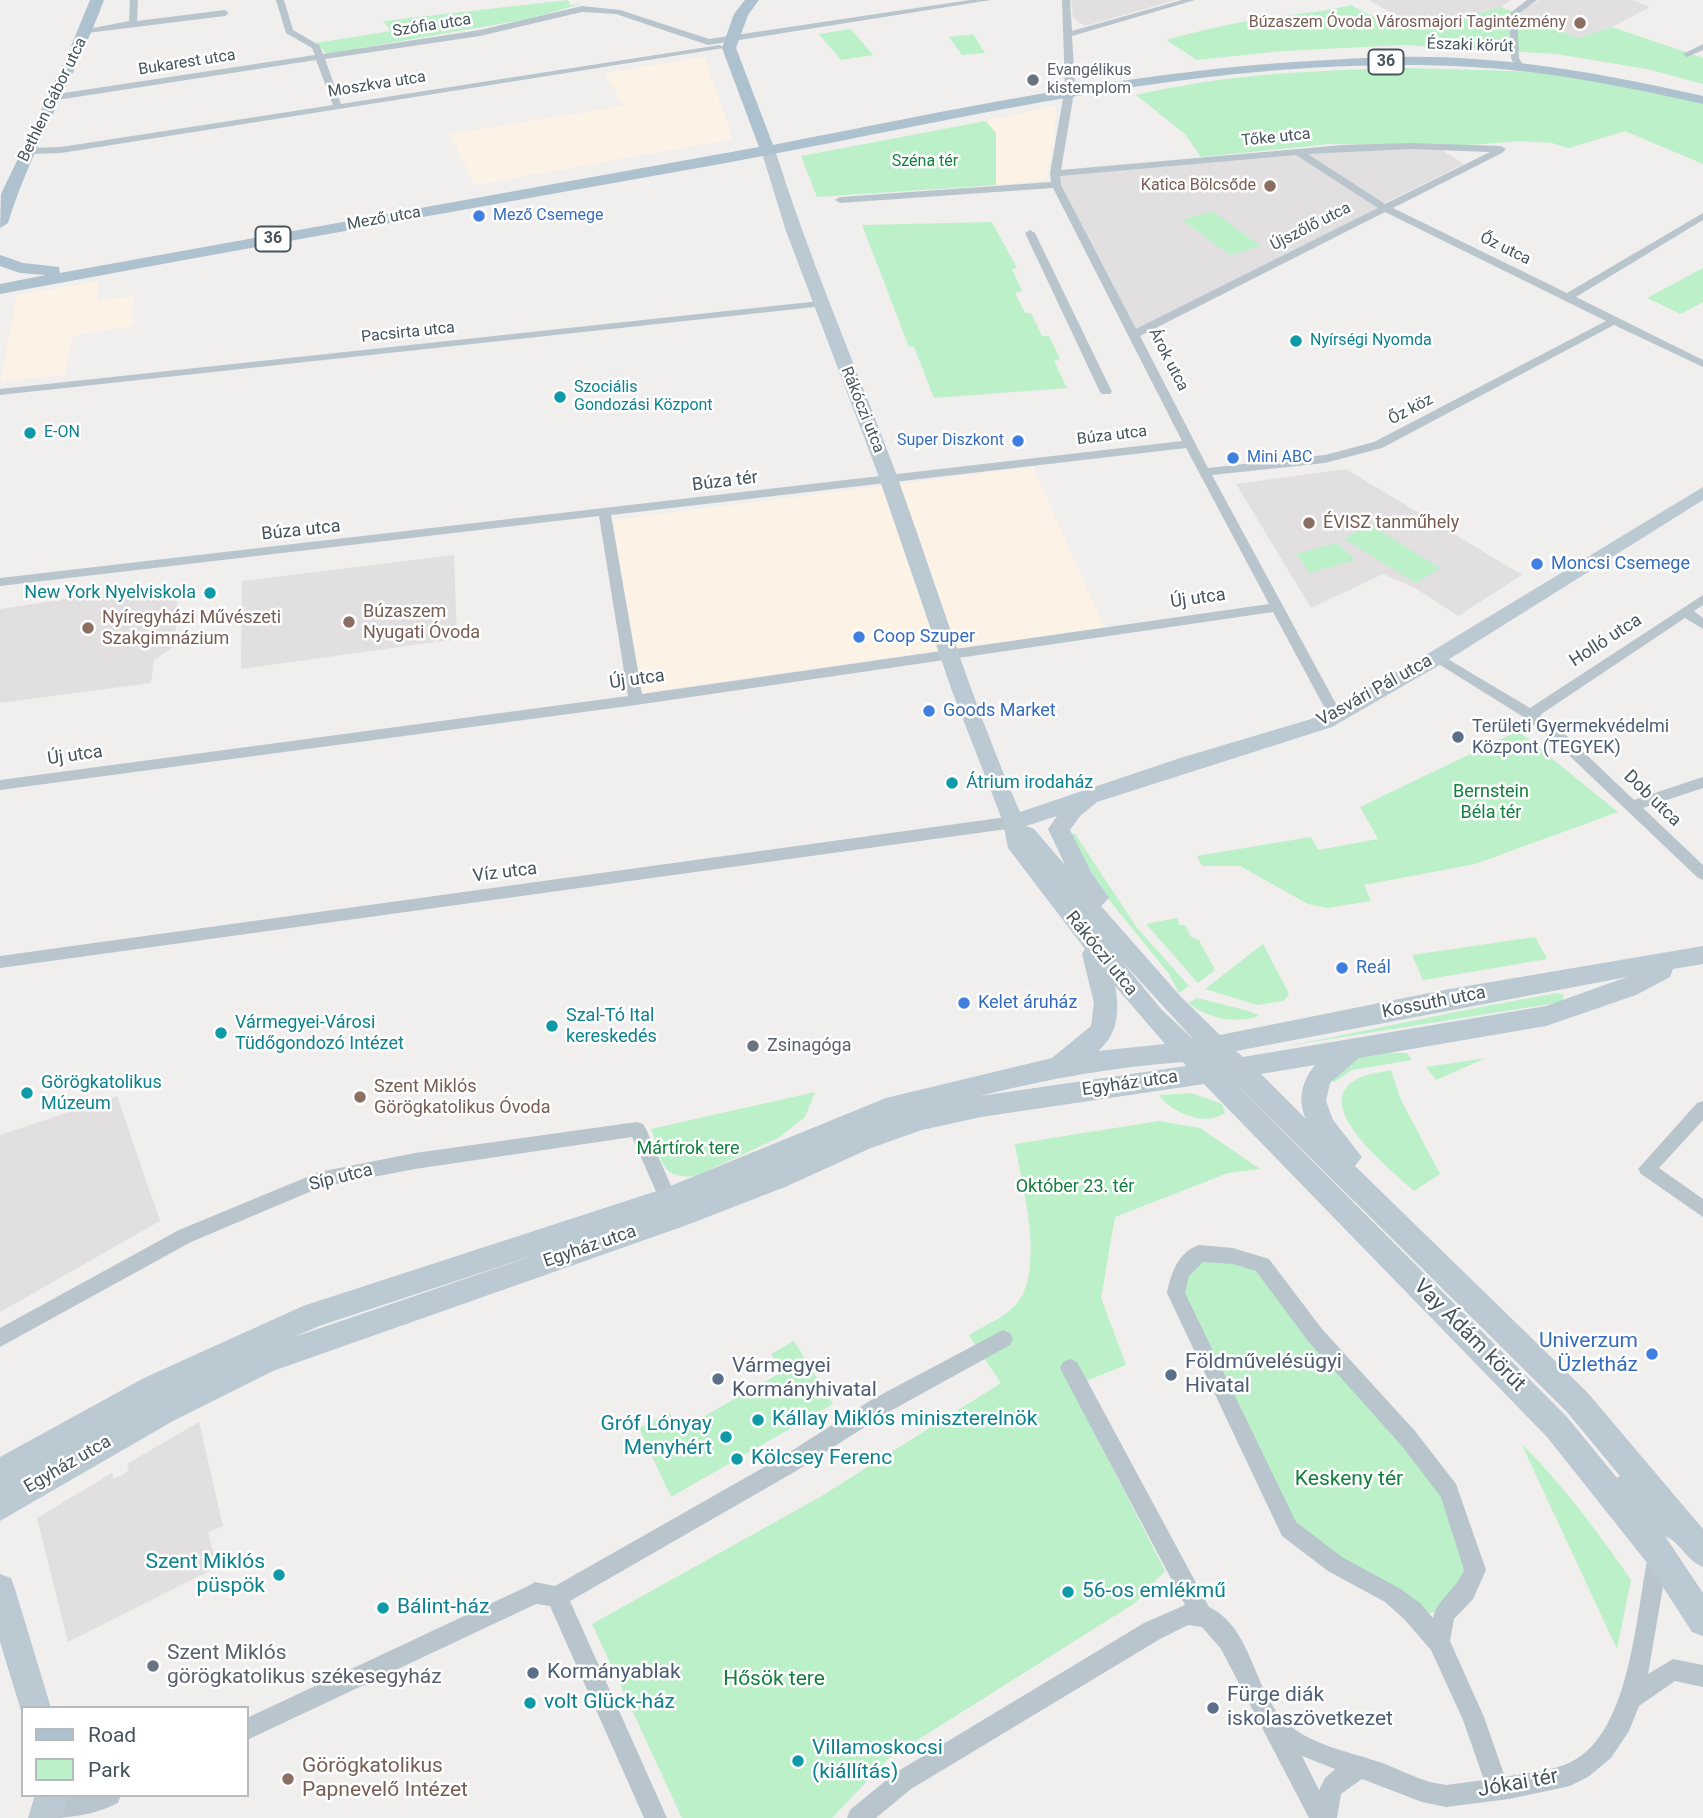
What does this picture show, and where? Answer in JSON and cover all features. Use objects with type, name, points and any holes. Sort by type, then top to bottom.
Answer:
[{"type":"main road","name":"Bethlen Gábor utca","points":[[0,223],[17,172],[57,97],[87,30],[97,0]]},
{"type":"main road","points":[[730,43],[741,15],[752,0]]},
{"type":"main road","name":"Rákóczi utca","points":[[730,43],[765,146]]},
{"type":"main road","name":"Északi körút","points":[[1068,91],[1218,65],[1293,58],[1396,54],[1604,68],[1703,92]]},
{"type":"main road","name":"Északi körút","points":[[1517,62],[1618,78],[1703,100]]},
{"type":"main road","name":"36","points":[[765,146],[1068,91]]},
{"type":"main road","name":"Mező utca","points":[[0,281],[765,146]]},
{"type":"main road","name":"Mező utca","points":[[0,289],[765,146]]},
{"type":"main road","name":"36","points":[[0,260],[20,268],[53,271]]},
{"type":"street","points":[[126,26],[133,22],[134,0]]},
{"type":"street","points":[[280,0],[289,32],[316,47],[338,107]]},
{"type":"street","name":"Moszkva utca","points":[[30,151],[61,150],[338,107],[987,0]]},
{"type":"street","points":[[840,200],[1056,179],[1068,91],[1066,0]]},
{"type":"street","points":[[1066,35],[1191,0]]},
{"type":"street","points":[[1517,62],[1513,14],[1533,0]]},
{"type":"street","name":"Szófia utca","points":[[321,58],[480,33],[582,9],[617,12],[708,46]]},
{"type":"street","points":[[87,30],[225,13]]},
{"type":"street","points":[[1687,54],[1703,47]]},
{"type":"street","name":"Bukarest utca","points":[[57,97],[321,58]]},
{"type":"street","name":"Rákóczi utca","points":[[765,146],[820,304],[889,479],[950,654],[1014,822],[1019,848],[1091,944],[1209,1073]]},
{"type":"street","name":"Tőke utca","points":[[1056,179],[1298,152],[1410,146],[1501,149]]},
{"type":"street","name":"Újszőlő utca","points":[[1135,334],[1501,149]]},
{"type":"street","name":"Őz utca","points":[[1298,152],[1383,207],[1703,364]]},
{"type":"street","name":"Árok utca","points":[[1056,179],[1204,472],[1335,715]]},
{"type":"street","points":[[1569,297],[1703,216]]},
{"type":"street","points":[[1030,233],[1106,392]]},
{"type":"street","name":"Pacsirta utca","points":[[0,392],[820,304]]},
{"type":"street","name":"Őz köz","points":[[1204,472],[1325,459],[1378,445],[1615,320]]},
{"type":"street","name":"Búza utca","points":[[1037,463],[1191,444]]},
{"type":"street","name":"Búza tér","points":[[605,514],[1037,463]]},
{"type":"street","name":"Vasvári Pál utca","points":[[1014,822],[1325,722],[1436,658],[1703,492]]},
{"type":"street","points":[[605,514],[636,700]]},
{"type":"street","name":"Búza utca","points":[[0,582],[605,514]]},
{"type":"street","name":"Holló utca","points":[[1530,715],[1703,599]]},
{"type":"street","name":"Új utca","points":[[0,785],[636,700],[1278,607]]},
{"type":"street","points":[[1686,612],[1703,625]]},
{"type":"street","name":"Dob utca","points":[[1436,658],[1530,715],[1703,874]]},
{"type":"street","points":[[1632,806],[1703,782]]},
{"type":"street","points":[[1110,789],[1072,810],[1059,829],[1082,877],[1122,929],[1124,948]]},
{"type":"street","name":"Rákóczi utca","points":[[1014,822],[1174,1004],[1219,1046]]},
{"type":"street","name":"Víz utca","points":[[0,962],[332,914],[729,864],[1014,822]]},
{"type":"street","points":[[1037,1071],[1086,1049],[1104,1027],[1108,998],[1091,944]]},
{"type":"street","name":"Kossuth utca","points":[[1189,1052],[1274,1032],[1444,1000],[1696,959]]},
{"type":"street","name":"Kossuth utca","points":[[1209,1073],[1546,1016],[1628,988],[1696,959]]},
{"type":"street","name":"Vay Ádám körút","points":[[1219,1046],[1577,1402],[1684,1526]]},
{"type":"street","points":[[1357,1046],[1330,1062],[1314,1084],[1311,1105],[1323,1127],[1344,1152],[1427,1233],[1457,1281]]},
{"type":"street","name":"Egyház utca","points":[[0,1480],[12,1466],[154,1388],[313,1315],[668,1199],[886,1109],[1037,1071],[1133,1056],[1189,1052]]},
{"type":"street","name":"Egyház utca","points":[[0,1506],[163,1411],[266,1360],[678,1217],[862,1140],[922,1119],[981,1106],[1209,1073]]},
{"type":"street","name":"Vay Ádám körút","points":[[1209,1073],[1556,1427],[1659,1553],[1703,1621]]},
{"type":"street","points":[[1703,1108],[1647,1169],[1703,1209]]},
{"type":"street","name":"Síp utca","points":[[0,1338],[185,1236],[319,1180],[415,1161],[637,1129],[668,1199]]},
{"type":"street","points":[[1439,1642],[1444,1614],[1466,1592],[1475,1570],[1449,1491],[1408,1437],[1315,1335],[1262,1265],[1233,1255],[1199,1253],[1181,1272],[1176,1293],[1289,1529],[1335,1564],[1392,1595],[1412,1611],[1439,1642],[1473,1717],[1498,1788]]},
{"type":"street","points":[[248,1729],[535,1593],[557,1597],[789,1464],[889,1401],[1003,1339]]},
{"type":"street","points":[[1070,1368],[1201,1614]]},
{"type":"street","points":[[1556,1427],[1589,1443],[1641,1506],[1684,1526]]},
{"type":"street","name":"Jókai tér","points":[[1275,1727],[1319,1753],[1389,1776],[1421,1792],[1449,1797],[1570,1775],[1611,1741],[1631,1698],[1649,1590],[1659,1553],[1665,1537],[1684,1526]]},
{"type":"street","points":[[0,1589],[34,1706]]},
{"type":"street","points":[[557,1597],[656,1818]]},
{"type":"street","points":[[859,1818],[902,1781],[1152,1631],[1186,1614],[1201,1614],[1212,1619],[1225,1636],[1321,1818]]},
{"type":"street","points":[[1631,1698],[1673,1670],[1703,1676]]},
{"type":"street","points":[[1326,1818],[1325,1798],[1340,1776],[1361,1768]]},
{"type":"street","points":[[48,1808],[94,1803],[106,1797]]},
{"type":"shaded area","points":[[1071,0],[1176,0],[1085,26],[1073,18]]},
{"type":"shaded area","points":[[1369,0],[1511,0],[1501,7],[1426,28],[1409,19],[1404,20]]},
{"type":"shaded area","name":"Búzaszem Óvoda Városmajori Tagintézmény","points":[[1540,0],[1632,0],[1650,7],[1612,27],[1578,38],[1518,15],[1519,11]]},
{"type":"shaded area","points":[[704,57],[733,139],[475,185],[450,134],[624,106],[605,73]]},
{"type":"shaded area","points":[[1056,106],[1054,141],[1046,180],[996,185],[996,134],[986,121]]},
{"type":"shaded area","points":[[1346,149],[1440,149],[1464,164],[1383,204],[1306,153]]},
{"type":"shaded area","points":[[1298,152],[1383,207],[1135,334],[1055,173]]},
{"type":"shaded area","points":[[99,281],[97,301],[133,296],[132,326],[72,336],[65,375],[1,381],[17,295]]},
{"type":"shaded area","points":[[1033,467],[1104,627],[640,693],[613,520]]},
{"type":"shaded area","points":[[1346,469],[1522,575],[1458,616],[1415,588],[1383,574],[1311,608],[1236,484]]},
{"type":"shaded area","name":"Búzaszem Nyugati Óvoda","points":[[454,555],[457,639],[241,669],[242,581]]},
{"type":"shaded area","name":"Nyíregyházi Művészeti Szakgimnázium","points":[[178,588],[175,646],[154,660],[151,683],[0,703],[0,609],[97,594],[98,597]]},
{"type":"shaded area","points":[[117,1096],[160,1221],[0,1312],[0,1135]]},
{"type":"shaded area","points":[[199,1422],[223,1526],[208,1532],[217,1567],[68,1642],[37,1518],[112,1473],[114,1479],[129,1471],[127,1464]]},
{"type":"green space","points":[[568,0],[570,5],[581,4],[528,19],[327,54],[316,43],[391,31],[383,21]]},
{"type":"green space","points":[[1351,5],[1379,18],[1393,21],[1408,19],[1426,28],[1501,7],[1578,38],[1612,27],[1703,58],[1703,84],[1647,69],[1556,54],[1404,45],[1282,51],[1197,60],[1166,40],[1238,23]]},
{"type":"green space","points":[[851,29],[873,55],[841,60],[819,34]]},
{"type":"green space","points":[[973,34],[985,53],[962,55],[949,37]]},
{"type":"green space","points":[[1409,68],[1545,72],[1599,78],[1703,104],[1703,164],[1625,131],[1569,148],[1552,143],[1520,141],[1456,146],[1330,144],[1201,157],[1185,134],[1136,95],[1204,82],[1272,74]]},
{"type":"green space","name":"Széna tér","points":[[986,121],[996,133],[996,185],[817,197],[801,156]]},
{"type":"green space","points":[[1212,211],[1261,246],[1230,255],[1182,220]]},
{"type":"green space","points":[[992,222],[1017,268],[1012,269],[1022,291],[1015,293],[1025,313],[1031,313],[1042,336],[1049,336],[1060,359],[1054,361],[1067,388],[934,398],[914,347],[909,347],[862,225]]},
{"type":"green space","points":[[1703,268],[1703,302],[1681,314],[1647,298]]},
{"type":"green space","points":[[1369,524],[1440,568],[1416,583],[1344,539]]},
{"type":"green space","points":[[1337,543],[1355,560],[1310,573],[1296,554]]},
{"type":"green space","name":"Bernstein Béla tér","points":[[1518,731],[1618,812],[1475,864],[1364,885],[1371,901],[1327,908],[1308,904],[1240,866],[1202,866],[1197,856],[1311,837],[1318,850],[1378,839],[1360,807]]},
{"type":"green space","points":[[1069,834],[1075,834],[1138,929],[1189,986],[1179,993],[1169,974],[1101,890]]},
{"type":"green space","points":[[1177,918],[1180,925],[1185,925],[1191,937],[1199,940],[1215,970],[1198,983],[1146,924]]},
{"type":"green space","points":[[1535,937],[1547,959],[1423,980],[1412,955]]},
{"type":"green space","points":[[1263,944],[1289,994],[1284,1001],[1257,1005],[1205,989]]},
{"type":"green space","points":[[1558,993],[1564,995],[1562,1002],[1286,1046],[1490,1005]]},
{"type":"green space","points":[[1197,998],[1259,1016],[1231,1020],[1213,1016],[1188,1003]]},
{"type":"green space","points":[[1366,1052],[1407,1053],[1412,1060],[1352,1070],[1335,1082],[1328,1080]]},
{"type":"green space","points":[[1486,1058],[1436,1080],[1426,1067]]},
{"type":"green space","points":[[1391,1070],[1401,1100],[1440,1174],[1414,1191],[1358,1137],[1347,1120],[1342,1104],[1345,1090],[1359,1078]]},
{"type":"green space","name":"Mártírok tere","points":[[815,1092],[805,1117],[778,1138],[696,1176],[674,1174],[663,1164],[651,1129]]},
{"type":"green space","points":[[1191,1093],[1222,1104],[1225,1113],[1208,1119],[1189,1116],[1172,1107],[1159,1095]]},
{"type":"green space","name":"Hősök tere","points":[[1159,1121],[1200,1128],[1260,1169],[1228,1173],[1115,1217],[1101,1298],[1126,1365],[1071,1387],[1165,1571],[1135,1603],[889,1758],[832,1818],[682,1818],[592,1624],[820,1497],[1001,1383],[969,1335],[1008,1312],[1018,1302],[1026,1287],[1031,1247],[1015,1144]]},
{"type":"green space","name":"Keskeny tér","points":[[1202,1256],[1259,1269],[1445,1493],[1470,1568],[1441,1610],[1428,1614],[1338,1561],[1293,1526],[1181,1293],[1184,1274]]},
{"type":"green space","points":[[794,1341],[833,1404],[671,1497],[639,1428],[669,1412],[680,1430],[782,1372],[771,1354]]},
{"type":"green space","points":[[1521,1443],[1579,1509],[1631,1580],[1617,1649]]},
{"type":"place","name":"Búzaszem Óvoda Városmajori Tagintézmény","points":[[1580,23]]},
{"type":"place","name":"Evangélikus kistemplom","points":[[1033,80]]},
{"type":"place","name":"Katica Bölcsőde","points":[[1270,186]]},
{"type":"place","name":"Mező Csemege","points":[[479,216]]},
{"type":"place","name":"Nyírségi Nyomda","points":[[1296,341]]},
{"type":"place","name":"Szociális Gondozási Központ","points":[[560,397]]},
{"type":"place","name":"E-ON","points":[[30,433]]},
{"type":"place","name":"Super Diszkont","points":[[1018,441]]},
{"type":"place","name":"Mini ABC","points":[[1233,458]]},
{"type":"place","name":"ÉVISZ tanműhely","points":[[1309,523]]},
{"type":"place","name":"Moncsi Csemege","points":[[1537,564]]},
{"type":"place","name":"New York Nyelviskola","points":[[210,593]]},
{"type":"place","name":"Búzaszem Nyugati Óvoda","points":[[349,622]]},
{"type":"place","name":"Nyíregyházi Művészeti Szakgimnázium","points":[[88,628]]},
{"type":"place","name":"Coop Szuper","points":[[859,637]]},
{"type":"place","name":"Goods Market","points":[[929,711]]},
{"type":"place","name":"Területi Gyermekvédelmi Központ (TEGYEK)","points":[[1458,737]]},
{"type":"place","name":"Átrium irodaház","points":[[952,783]]},
{"type":"place","name":"Reál","points":[[1342,968]]},
{"type":"place","name":"Kelet áruház","points":[[964,1003]]},
{"type":"place","name":"Szal-Tó Ital kereskedés","points":[[552,1026]]},
{"type":"place","name":"Vármegyei-Városi Tüdőgondozó Intézet","points":[[221,1033]]},
{"type":"place","name":"Zsinagóga","points":[[753,1046]]},
{"type":"place","name":"Görögkatolikus Múzeum","points":[[27,1093]]},
{"type":"place","name":"Szent Miklós Görögkatolikus Óvoda","points":[[360,1097]]},
{"type":"place","name":"Univerzum Üzletház","points":[[1652,1354]]},
{"type":"place","name":"Földművelésügyi Hivatal","points":[[1171,1375]]},
{"type":"place","name":"Vármegyei Kormányhivatal","points":[[718,1379]]},
{"type":"place","name":"Kállay Miklós miniszterelnök","points":[[758,1420]]},
{"type":"place","name":"Gróf Lónyay Menyhért","points":[[726,1437]]},
{"type":"place","name":"Kölcsey Ferenc","points":[[737,1459]]},
{"type":"place","name":"Szent Miklós püspök","points":[[279,1575]]},
{"type":"place","name":"56-os emlékmű","points":[[1068,1592]]},
{"type":"place","name":"Bálint-ház","points":[[383,1608]]},
{"type":"place","name":"Szent Miklós görögkatolikus székesegyház","points":[[153,1666]]},
{"type":"place","name":"Kormányablak","points":[[533,1673]]},
{"type":"place","name":"volt Glück-ház","points":[[530,1703]]},
{"type":"place","name":"Fürge diák iskolaszövetkezet","points":[[1213,1708]]},
{"type":"place","name":"Villamoskocsi (kiállítás)","points":[[798,1761]]},
{"type":"place","name":"Görögkatolikus Papnevelő Intézet","points":[[288,1779]]},
{"type":"park label","name":"Október 23. tér","points":[[1075,1187]]}]
